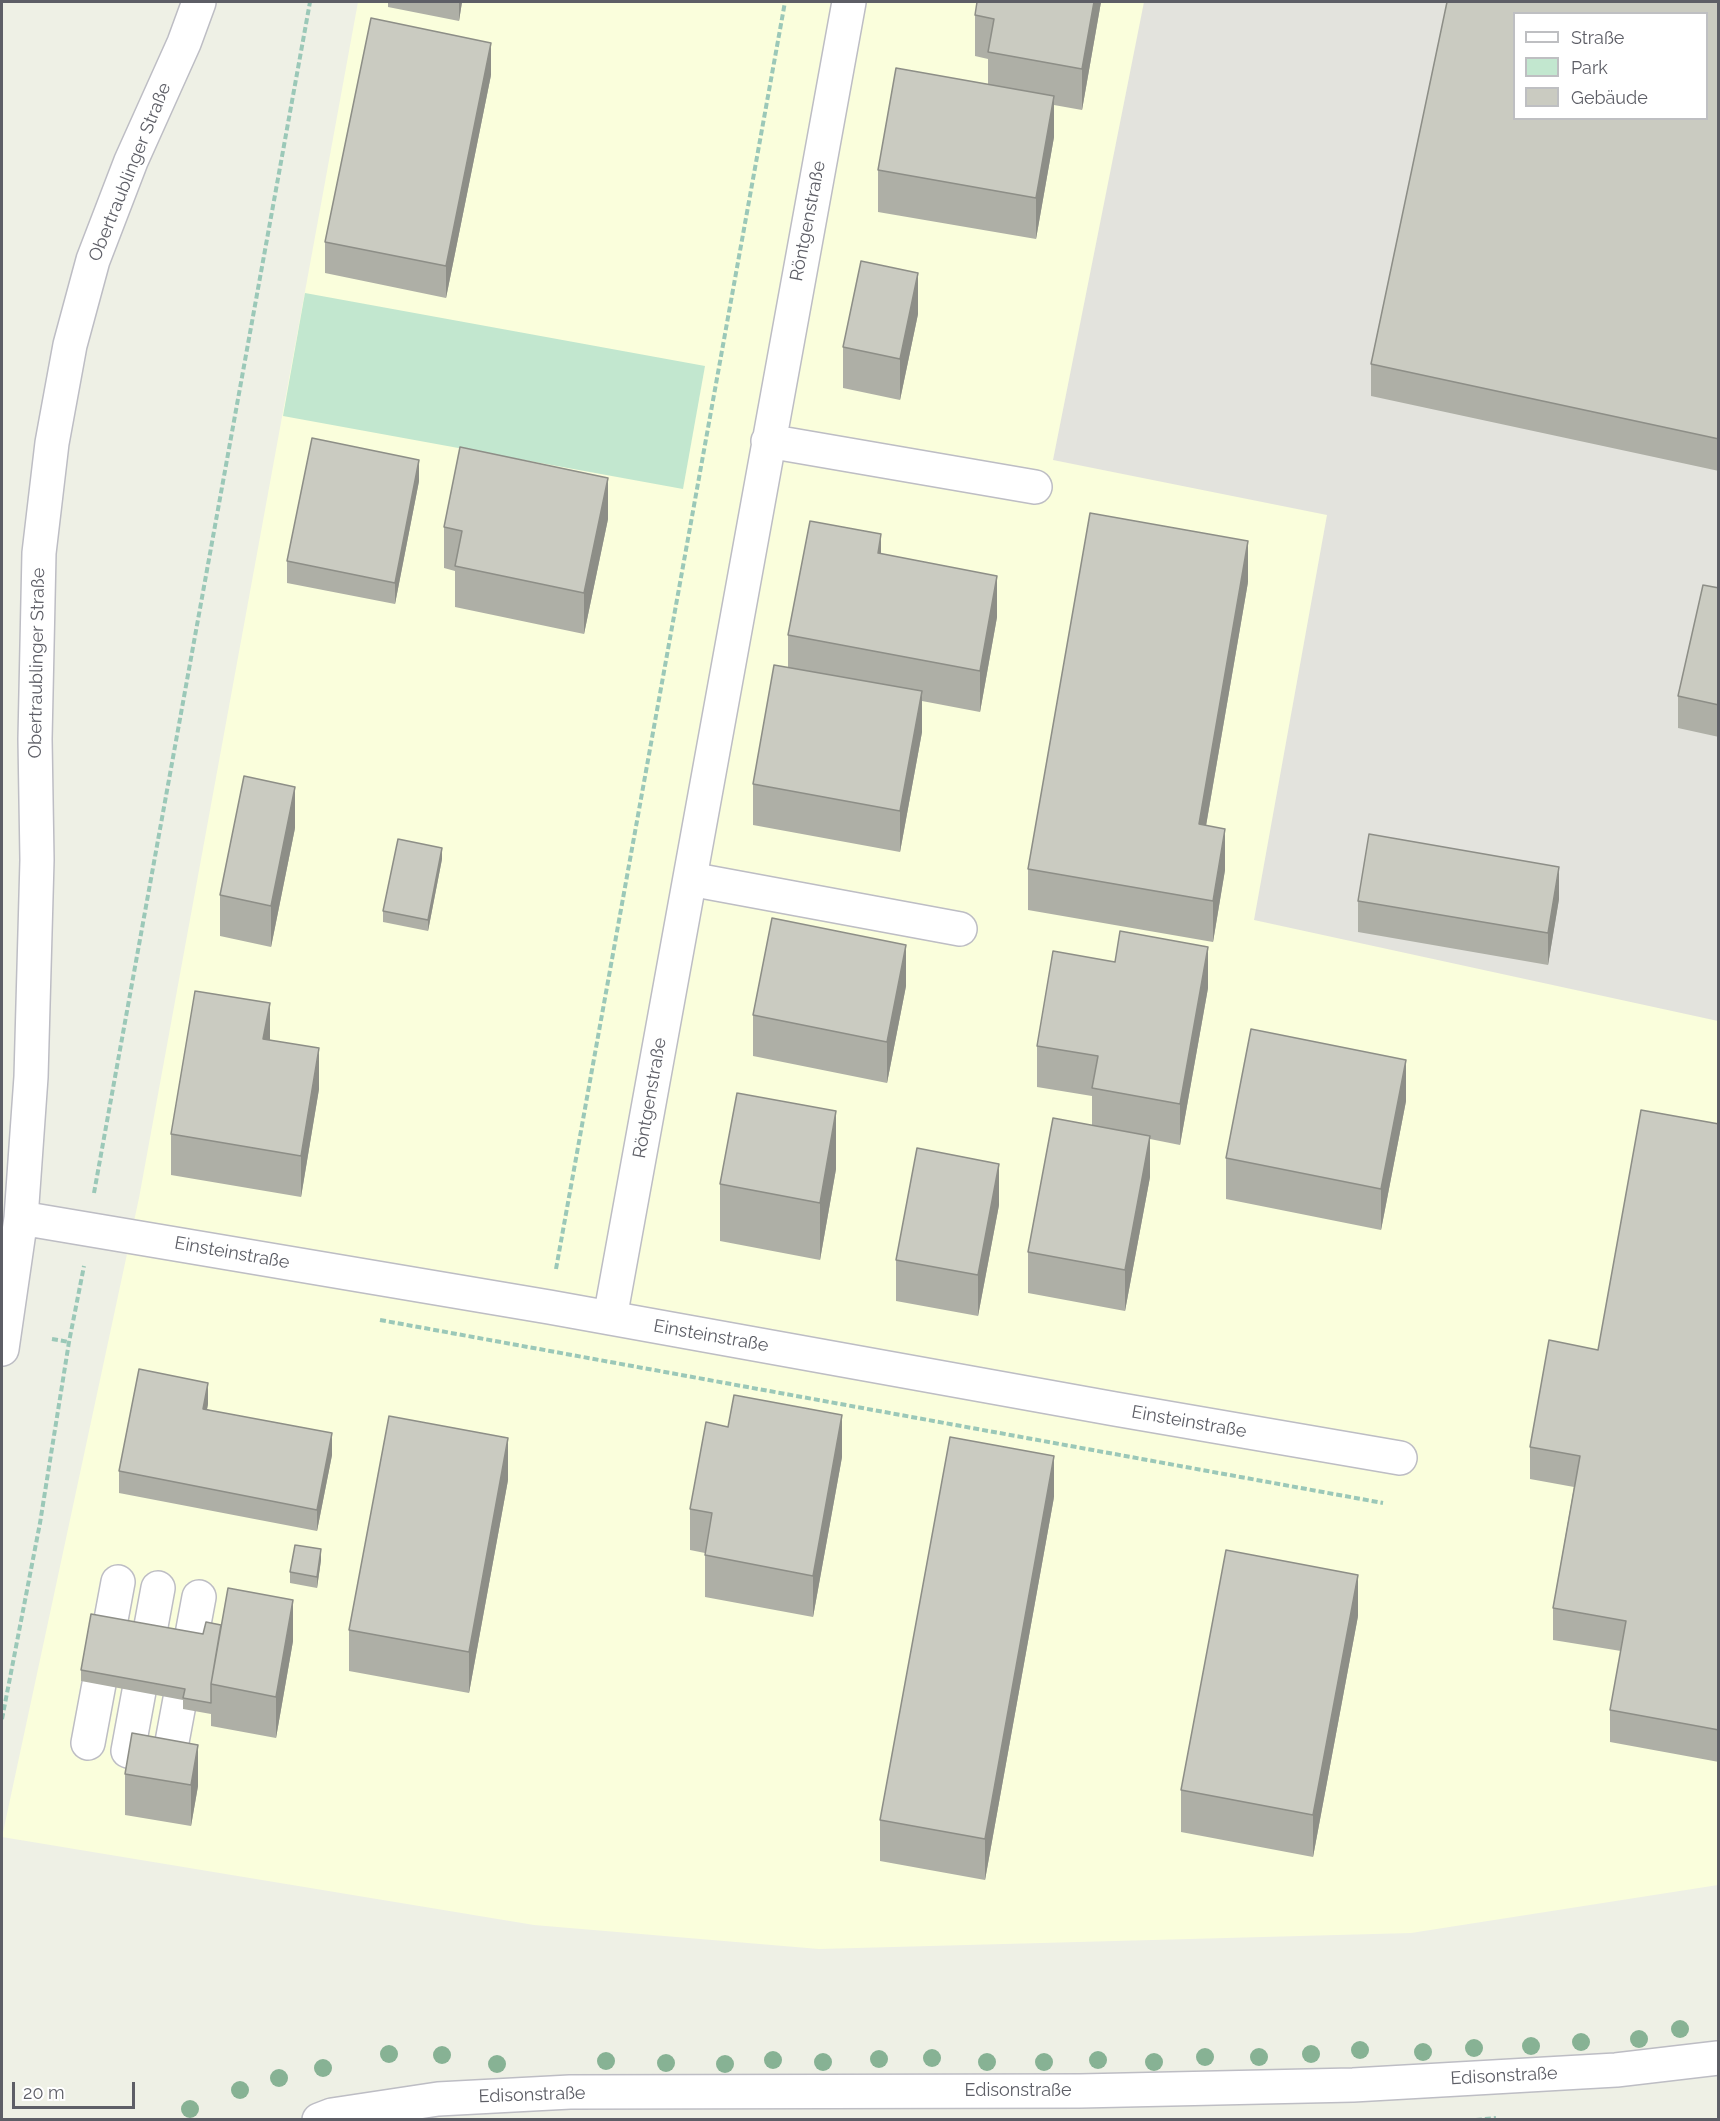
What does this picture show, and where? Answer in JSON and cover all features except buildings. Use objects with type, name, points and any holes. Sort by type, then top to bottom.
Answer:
[{"type":"street","name":"Obertraublinger Straße","points":[[2,1349],[21,1218],[31,1077],[37,861],[35,739],[39,553],[52,443],[70,345],[93,260],[131,161],[184,43],[199,2]]},
{"type":"street","name":"Röntgenstraße","points":[[609,1318],[849,2]]},
{"type":"street","points":[[768,441],[1035,487]]},
{"type":"street","points":[[690,879],[960,928]]},
{"type":"street","name":"Einsteinstraße","points":[[21,1218],[549,1307],[1400,1458]]},
{"type":"street","points":[[88,1743],[118,1582]]},
{"type":"street","points":[[128,1751],[158,1588]]},
{"type":"street","points":[[169,1758],[199,1597]]},
{"type":"street","name":"Edisonstraße","points":[[318,2120],[332,2115],[438,2099],[570,2092],[1080,2091],[1353,2085],[1616,2070],[1719,2058]]},
{"type":"path","points":[[2,1719],[40,1523],[69,1341],[84,1266],[87,1229],[310,2]]},
{"type":"path","points":[[541,1350],[784,2]]},
{"type":"path","points":[[84,1266],[95,1268]]},
{"type":"path","points":[[377,1320],[1383,1503]]},
{"type":"path","points":[[52,1339],[69,1341]]},
{"type":"shaded area","points":[[358,2],[1718,2],[1718,1885],[1411,1933],[819,1949],[534,1925],[2,1837],[139,1198]]},
{"type":"shaded area","points":[[1144,2],[1718,2],[1718,1021],[1254,920],[1327,515],[1053,460]]},
{"type":"green space","points":[[305,293],[705,366],[683,489],[283,416]]}]
